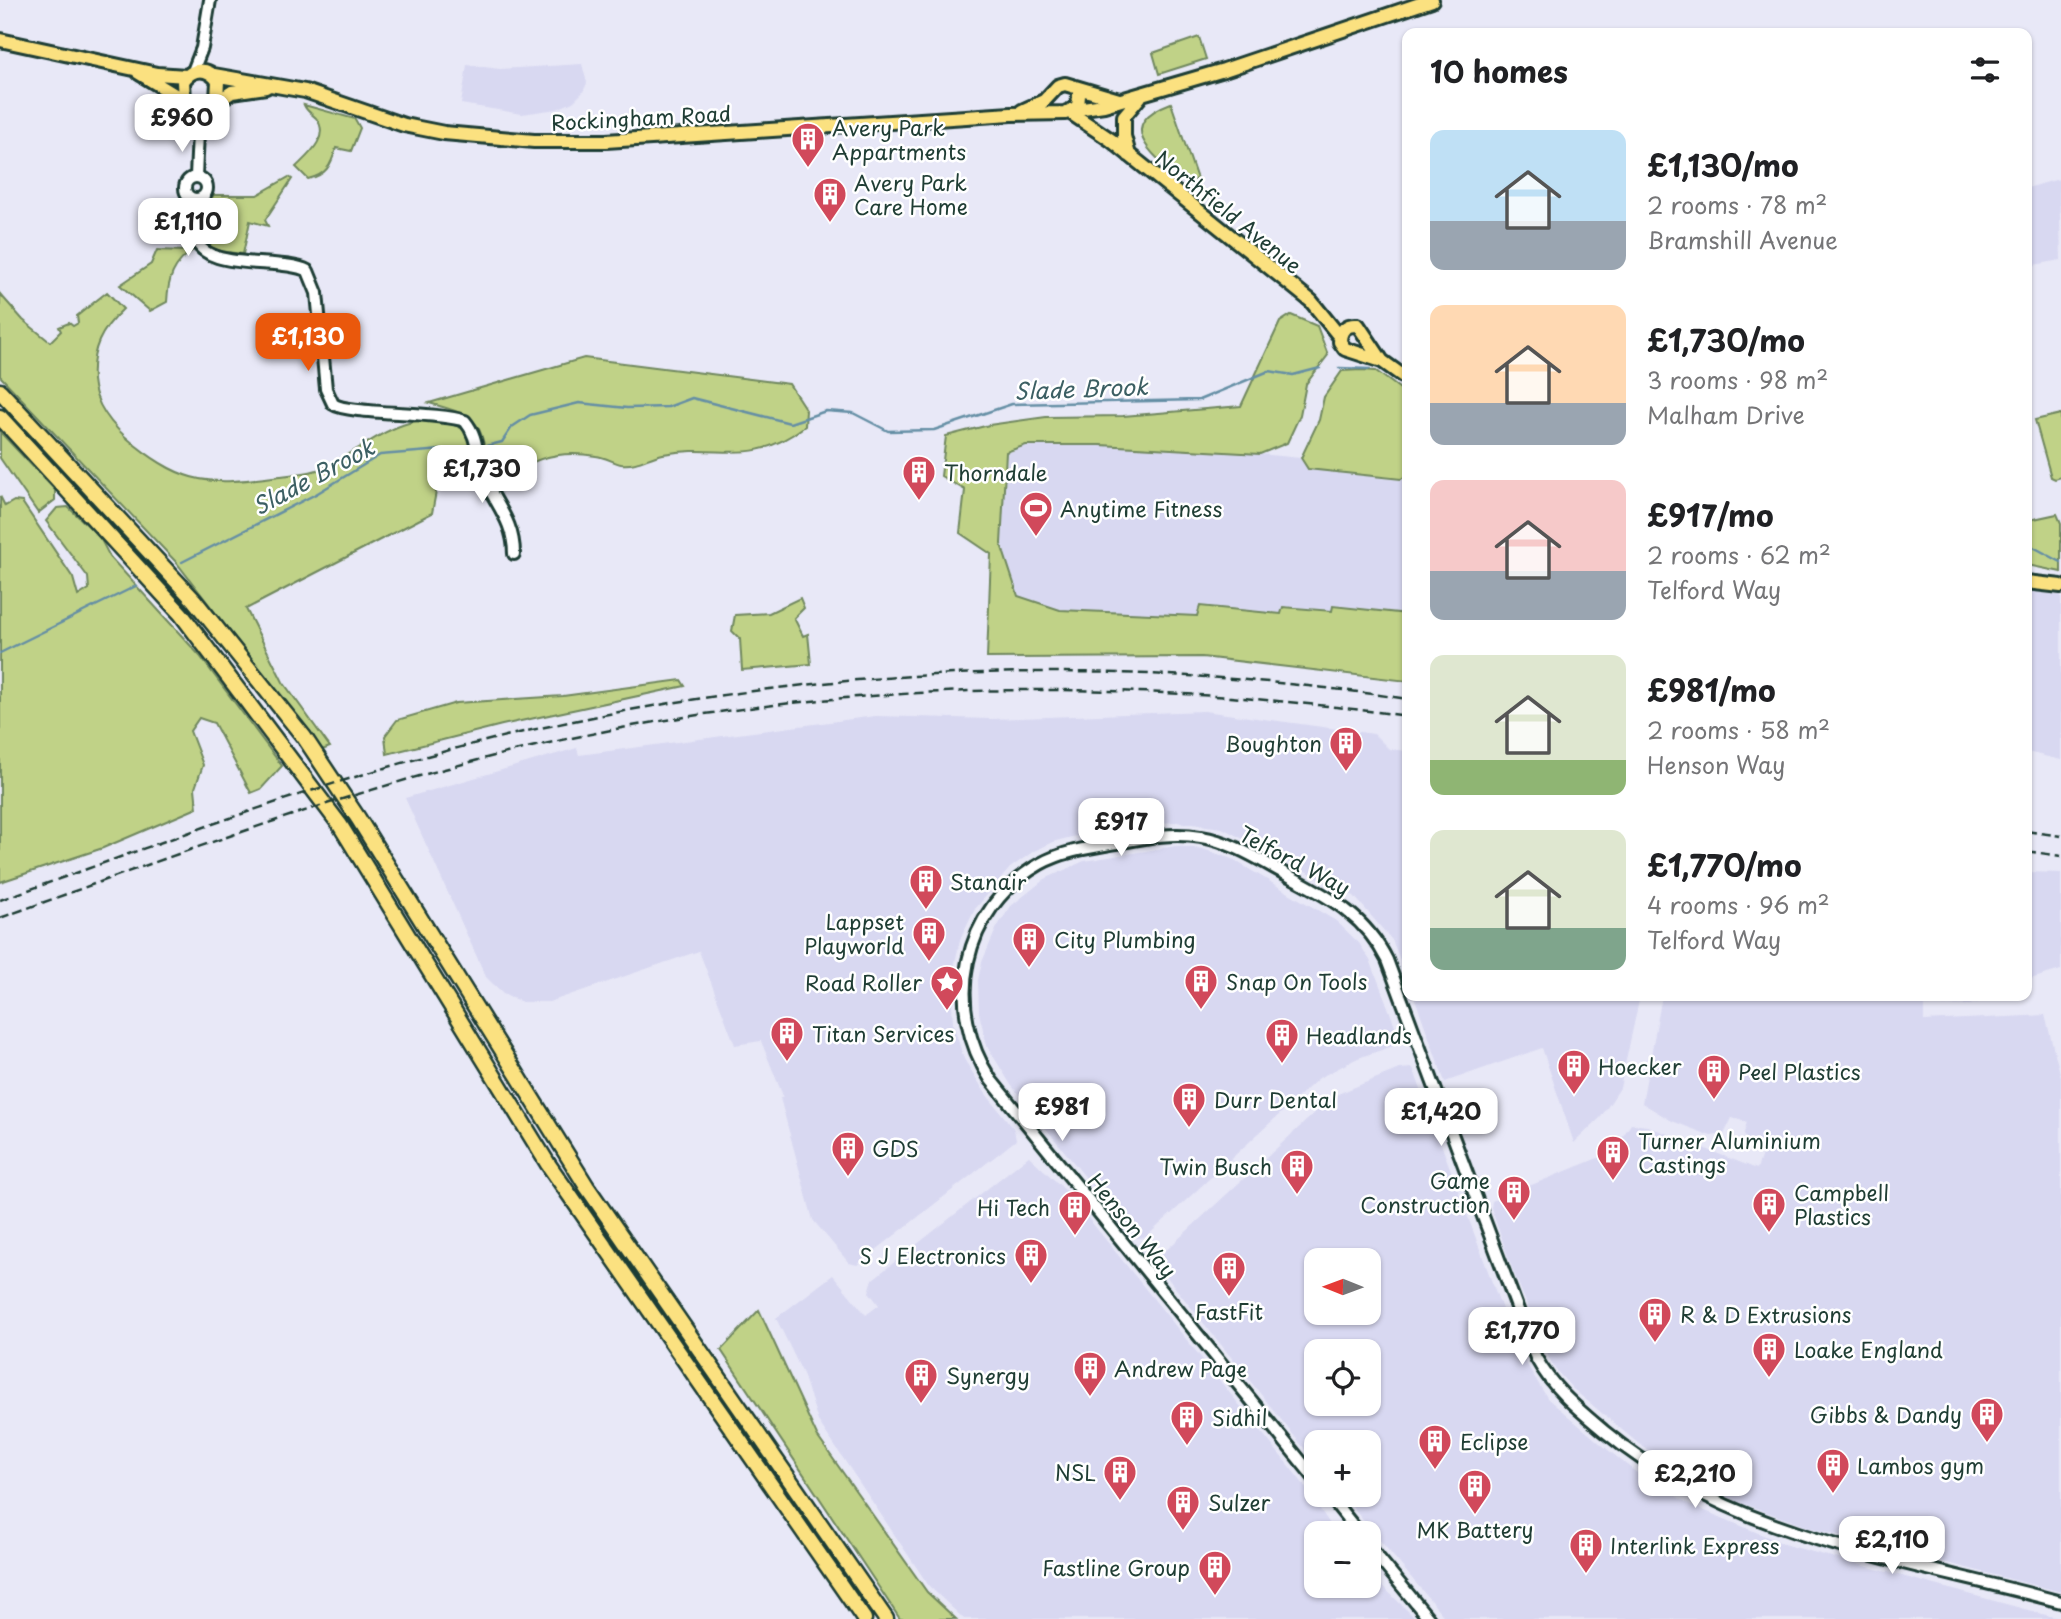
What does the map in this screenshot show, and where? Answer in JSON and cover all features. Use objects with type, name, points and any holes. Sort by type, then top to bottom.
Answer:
[{"type":"highway","points":[[0,391],[194,600],[304,737],[358,818],[587,1187],[886,1619]]},
{"type":"highway","points":[[0,417],[181,614],[332,814],[548,1164],[864,1619]]},
{"type":"main road","name":"Rockingham Road","points":[[212,74],[280,86],[363,108],[404,125],[486,138],[606,141],[1073,110],[1119,100],[1224,70],[1432,0]]},
{"type":"main road","points":[[0,40],[131,69],[212,74],[220,87],[213,104],[188,104],[131,69]]},
{"type":"main road","points":[[188,104],[181,88],[190,73]]},
{"type":"main road","points":[[1073,110],[1052,103],[1054,92],[1062,85],[1077,92],[1119,100]]},
{"type":"main road","name":"Rockingham Road","points":[[213,104],[237,90],[280,86]]},
{"type":"main road","name":"Rockingham Road","points":[[1011,114],[1038,105],[1054,92]]},
{"type":"main road","name":"Northfield Avenue","points":[[1077,92],[1073,110],[1322,312],[1343,332]]},
{"type":"main road","points":[[1130,157],[1124,136],[1124,116],[1133,102],[1146,92]]},
{"type":"main road","points":[[1358,326],[1363,330],[1362,345],[1345,349],[1343,332],[1358,326]]},
{"type":"main road","points":[[1362,345],[1402,376]]},
{"type":"main road","points":[[2032,583],[2061,586]]},
{"type":"street","points":[[190,73],[202,48],[210,0]]},
{"type":"street","points":[[202,48],[212,74]]},
{"type":"street","points":[[188,104],[198,133],[196,176]]},
{"type":"street","points":[[198,133],[213,104]]},
{"type":"street","points":[[196,176],[205,180],[207,191],[203,197],[194,199],[186,194],[184,187],[188,180],[196,176]]},
{"type":"street","points":[[194,199],[194,235],[200,248],[213,257],[294,265],[308,271],[317,293],[325,379],[333,404],[348,409],[419,413],[465,421],[472,429],[485,480],[511,525],[514,554]]},
{"type":"street","name":"Telford Way","points":[[998,900],[1031,870],[1060,855],[1160,835],[1184,835],[1230,846],[1336,902],[1364,925],[1387,960],[1402,1001]]},
{"type":"street","name":"Henson Way","points":[[998,900],[976,934],[963,983],[968,1030],[983,1068],[1304,1465]]},
{"type":"street","name":"Telford Way","points":[[1402,1001],[1527,1339],[1542,1369],[1566,1399],[1662,1474],[1742,1515],[1821,1542],[2061,1602]]},
{"type":"street","points":[[1338,1507],[1349,1521]]},
{"type":"street","points":[[1381,1561],[1429,1619]]},
{"type":"shaded area","points":[[582,64],[587,83],[583,92],[573,102],[557,109],[522,114],[461,104],[467,65],[500,69]]},
{"type":"shaded area","points":[[2059,179],[2061,260],[2034,265],[2032,187]]},
{"type":"shaded area","points":[[1026,445],[1100,445],[1260,454],[1301,458],[1308,469],[1402,478],[1402,613],[1334,606],[1333,611],[1284,607],[1281,614],[1200,607],[1198,616],[1060,610],[1018,596],[1001,544],[1005,452]]},
{"type":"shaded area","points":[[2032,592],[2061,595],[2061,760],[2032,753]]},
{"type":"shaded area","points":[[1204,711],[1374,734],[1389,749],[1402,750],[1402,965],[1392,940],[1354,896],[1222,828],[1177,822],[1120,825],[1056,841],[1034,851],[1010,868],[975,909],[960,940],[951,981],[953,1024],[964,1059],[986,1094],[1014,1129],[1016,1140],[857,1265],[849,1263],[813,1220],[780,1098],[783,1096],[761,1041],[735,1045],[699,951],[549,1002],[522,1002],[503,994],[486,977],[405,798],[577,748],[579,755],[875,716],[992,719]]},
{"type":"shaded area","points":[[1176,846],[1203,849],[1232,859],[1336,921],[1359,943],[1371,962],[1400,1039],[1393,1046],[1358,1058],[1319,1078],[1146,1237],[1138,1238],[1132,1235],[1011,1085],[987,1046],[979,1013],[978,980],[982,962],[997,927],[1011,906],[1045,879],[1084,861]]},
{"type":"shaded area","points":[[2032,872],[2061,873],[2061,970],[2032,979]]},
{"type":"shaded area","points":[[1416,1001],[1639,1001],[1620,1088],[1601,1117],[1574,1143],[1542,1048],[1445,1082]]},
{"type":"shaded area","points":[[1661,1001],[1983,1001],[1969,1005],[1924,1006],[1924,1021],[2045,1015],[2061,1077],[2061,1592],[1811,1528],[1736,1501],[1682,1472],[1639,1444],[1573,1389],[1555,1369],[1512,1268],[1491,1208],[1492,1201],[1598,1158],[1621,1139],[1631,1124],[1647,1126],[1757,1169],[1762,1154],[1747,1144],[1744,1133],[1747,1122],[1732,1118],[1724,1134],[1711,1136],[1672,1121],[1642,1103]]},
{"type":"shaded area","points":[[1413,1068],[1516,1347],[1548,1399],[1638,1474],[1691,1505],[1787,1545],[2061,1619],[1446,1619],[1381,1542],[1381,1521],[1364,1521],[1352,1507],[1381,1507],[1381,1430],[1304,1430],[1304,1448],[1157,1265],[1160,1256],[1333,1096],[1399,1069]]},
{"type":"shaded area","points":[[1029,1156],[1067,1192],[1301,1481],[1304,1485],[1304,1507],[1318,1507],[1328,1521],[1304,1521],[1304,1598],[1381,1598],[1381,1585],[1416,1619],[964,1619],[929,1586],[818,1421],[803,1374],[776,1318],[833,1275],[866,1315],[879,1305],[869,1292],[873,1279]]},
{"type":"green space","points":[[1199,37],[1206,59],[1159,74],[1153,53]]},
{"type":"green space","points":[[1171,103],[1197,179],[1185,182],[1162,163],[1144,142],[1141,132],[1143,122],[1153,112]]},
{"type":"green space","points":[[304,105],[355,119],[360,128],[351,151],[336,148],[327,169],[308,179],[296,167],[316,145],[321,132],[316,118]]},
{"type":"green space","points":[[289,177],[292,179],[265,220],[268,226],[250,221],[243,254],[222,251],[208,245],[201,232],[199,209],[214,195],[257,195]]},
{"type":"green space","points":[[191,247],[193,250],[173,273],[167,302],[150,311],[120,285],[151,264],[157,250],[186,251]]},
{"type":"green space","points":[[107,292],[123,309],[103,333],[96,349],[93,380],[98,399],[113,424],[128,439],[153,458],[184,475],[215,481],[232,481],[309,472],[338,460],[390,430],[425,420],[444,422],[465,430],[470,440],[474,474],[438,481],[432,513],[246,609],[283,682],[330,747],[322,750],[176,562],[0,376],[0,294],[23,320],[50,342],[61,331],[59,327],[78,323],[77,316]]},
{"type":"green space","points":[[1291,315],[1317,326],[1328,355],[1306,384],[1300,415],[1287,443],[1260,454],[1100,445],[1026,445],[1006,452],[1001,544],[1018,596],[1060,610],[1197,616],[1200,606],[1281,614],[1283,607],[1332,611],[1333,606],[1402,613],[1402,680],[1202,657],[987,658],[991,554],[960,533],[965,490],[941,476],[946,436],[989,425],[1046,417],[1123,416],[1241,406],[1280,322]]},
{"type":"green space","points":[[584,358],[789,384],[806,410],[805,426],[768,447],[751,451],[684,451],[627,464],[603,457],[564,454],[543,458],[515,473],[488,470],[483,440],[475,423],[458,412],[429,403]]},
{"type":"green space","points":[[1342,371],[1376,371],[1402,390],[1401,479],[1308,469],[1301,458],[1319,420],[1324,397]]},
{"type":"green space","points":[[2061,414],[2061,477],[2055,479],[2051,477],[2035,420]]},
{"type":"green space","points":[[0,432],[55,490],[55,500],[38,513],[0,458]]},
{"type":"green space","points":[[0,496],[5,506],[14,501],[22,502],[73,578],[78,596],[89,589],[88,577],[46,521],[57,508],[68,507],[99,536],[110,557],[200,656],[282,766],[261,789],[251,793],[214,723],[199,718],[190,731],[203,765],[195,788],[197,808],[103,848],[0,882]]},
{"type":"green space","points":[[2057,514],[2061,523],[2061,572],[2032,566],[2032,519]]},
{"type":"green space","points":[[800,598],[804,608],[794,618],[803,636],[808,634],[811,664],[742,670],[740,639],[732,631],[735,615],[769,613]]},
{"type":"green space","points":[[681,680],[685,686],[502,725],[387,754],[385,736],[397,720],[456,703],[563,696]]},
{"type":"green space","points":[[759,1310],[817,1436],[927,1592],[956,1619],[900,1619],[721,1350]]},
{"type":"waterway","name":"Slade Brook","points":[[486,446],[502,442],[512,427],[530,415],[579,403],[627,408],[668,407],[692,398],[790,423],[826,411],[853,413],[888,431],[934,430],[1012,404],[1199,400],[1269,371],[1293,375],[1320,368]]},
{"type":"waterway","name":"Slade Brook","points":[[1339,368],[1370,369]]},
{"type":"waterway","name":"Slade Brook","points":[[182,562],[316,494],[380,455],[467,448]]},
{"type":"waterway","name":"Slade Brook","points":[[2032,546],[2061,562]]},
{"type":"waterway","name":"Slade Brook","points":[[0,653],[136,586]]},
{"type":"railway","points":[[0,900],[222,821],[389,767],[564,723],[683,701],[803,685],[924,676],[1045,672],[1166,675],[1286,684],[1402,698]]},
{"type":"railway","points":[[0,918],[259,826],[390,784],[523,749],[632,726],[742,709],[852,697],[963,691],[1074,690],[1185,694],[1402,715]]},
{"type":"railway","points":[[2032,832],[2061,836]]},
{"type":"railway","points":[[2032,852],[2061,856]]},
{"type":"place","name":"Avery Park Appartments","points":[[808,169]]},
{"type":"place","name":"Avery Park Care Home","points":[[830,224]]},
{"type":"place","name":"Thorndale","points":[[919,502]]},
{"type":"place","name":"Anytime Fitness","points":[[1036,538]]},
{"type":"place","name":"Boughton","points":[[1346,773]]},
{"type":"place","name":"Stanair","points":[[926,911]]},
{"type":"place","name":"Lappset Playworld","points":[[929,963]]},
{"type":"place","name":"City Plumbing","points":[[1029,969]]},
{"type":"place","name":"Snap On Tools","points":[[1201,1011]]},
{"type":"place","name":"Road Roller","points":[[947,1012]]},
{"type":"place","name":"Titan Services","points":[[787,1063]]},
{"type":"place","name":"Headlands","points":[[1282,1065]]},
{"type":"place","name":"Hoecker","points":[[1574,1096]]},
{"type":"place","name":"Peel Plastics","points":[[1714,1101]]},
{"type":"place","name":"Durr Dental","points":[[1189,1129]]},
{"type":"place","name":"GDS","points":[[848,1178]]},
{"type":"place","name":"Turner Aluminium Castings","points":[[1613,1182]]},
{"type":"place","name":"Twin Busch","points":[[1297,1196]]},
{"type":"place","name":"Game Construction","points":[[1514,1222]]},
{"type":"place","name":"Campbell Plastics","points":[[1769,1234]]},
{"type":"place","name":"Hi Tech","points":[[1075,1237]]},
{"type":"place","name":"S J Electronics","points":[[1031,1285]]},
{"type":"place","name":"FastFit","points":[[1229,1298]]},
{"type":"place","name":"R & D Extrusions","points":[[1655,1344]]},
{"type":"place","name":"Loake England","points":[[1769,1379]]},
{"type":"place","name":"Andrew Page","points":[[1090,1398]]},
{"type":"place","name":"Synergy","points":[[921,1405]]},
{"type":"place","name":"Gibbs & Dandy","points":[[1987,1444]]},
{"type":"place","name":"Sidhil","points":[[1187,1447]]},
{"type":"place","name":"Eclipse","points":[[1435,1471]]},
{"type":"place","name":"Lambos gym","points":[[1833,1495]]},
{"type":"place","name":"NSL","points":[[1120,1502]]},
{"type":"place","name":"MK Battery","points":[[1475,1516]]},
{"type":"place","name":"Sulzer","points":[[1183,1532]]},
{"type":"place","name":"Interlink Express","points":[[1586,1575]]},
{"type":"place","name":"Fastline Group","points":[[1215,1597]]}]
